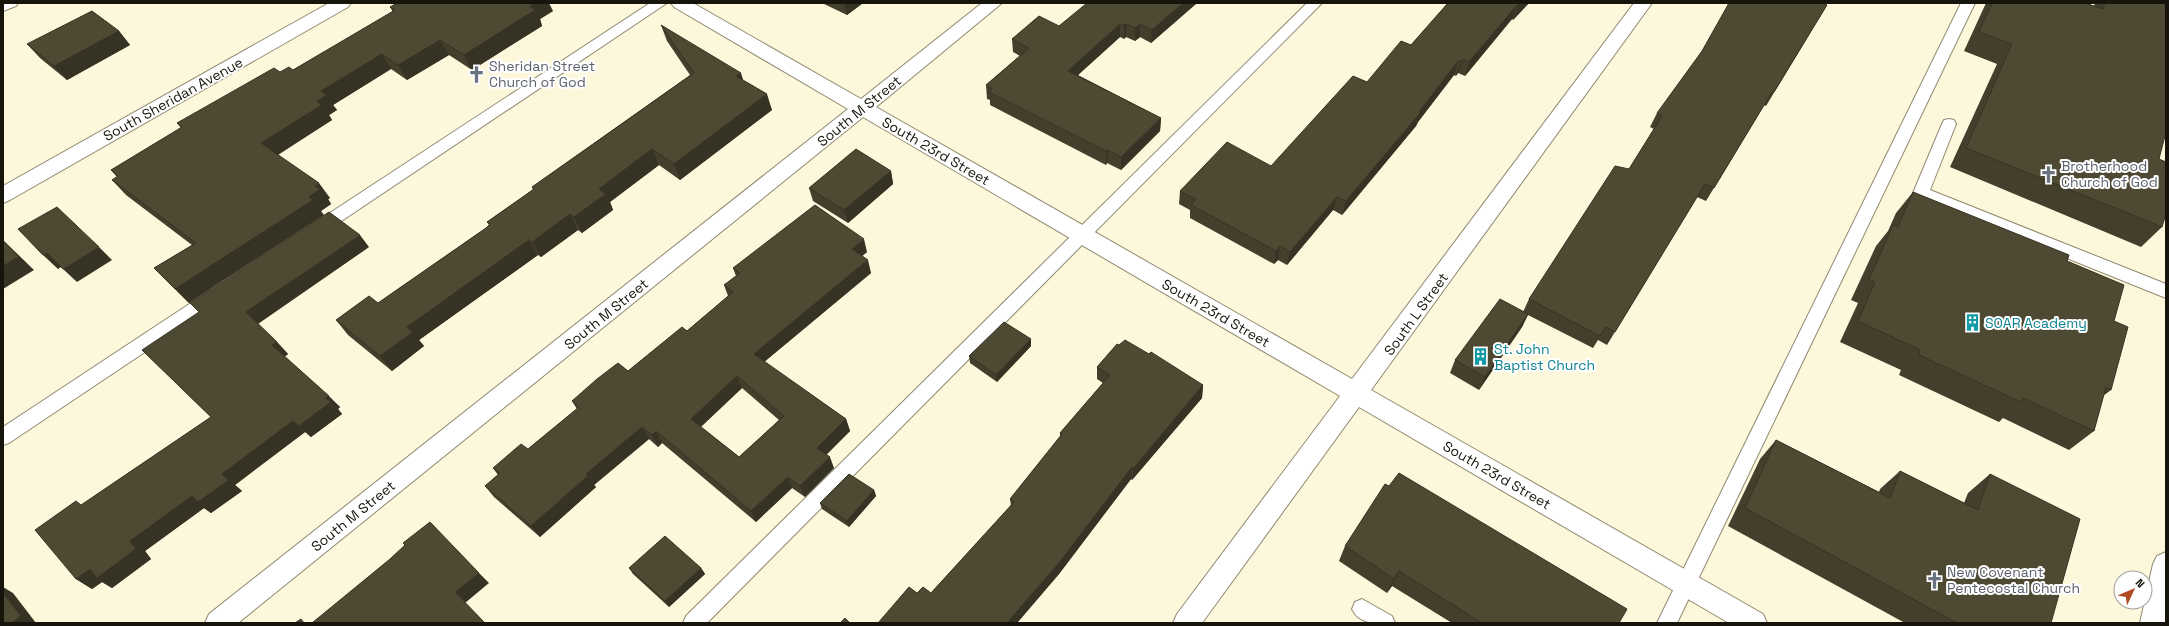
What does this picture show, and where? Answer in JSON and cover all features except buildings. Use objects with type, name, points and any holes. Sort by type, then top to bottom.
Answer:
[{"type":"street","name":"South Sheridan Avenue","points":[[3,195],[342,3]]},
{"type":"street","name":"South 23rd Street","points":[[680,3],[1754,623]]},
{"type":"street","name":"South M Street","points":[[218,623],[993,3]]},
{"type":"street","name":"South L Street","points":[[1186,623],[1643,3]]},
{"type":"street","points":[[2153,623],[2166,564]]},
{"type":"lane","points":[[3,7],[11,3]]},
{"type":"lane","points":[[302,239],[660,3]]},
{"type":"lane","points":[[693,623],[1080,234],[1315,3]]},
{"type":"lane","points":[[1667,623],[1968,3]]},
{"type":"lane","points":[[1949,124],[1922,193],[2166,291]]},
{"type":"lane","points":[[3,436],[229,287]]},
{"type":"lane","points":[[1362,609],[1385,623]]},
{"type":"place","name":"Sheridan Street Church of God","points":[[476,74]]},
{"type":"place","name":"Brotherhood Church of God","points":[[2048,174]]},
{"type":"place","name":"SOAR Academy","points":[[1972,323]]},
{"type":"place","name":"St. John Baptist Church","points":[[1481,357]]},
{"type":"place","name":"New Covenant Pentecostal Church","points":[[1934,580]]}]
